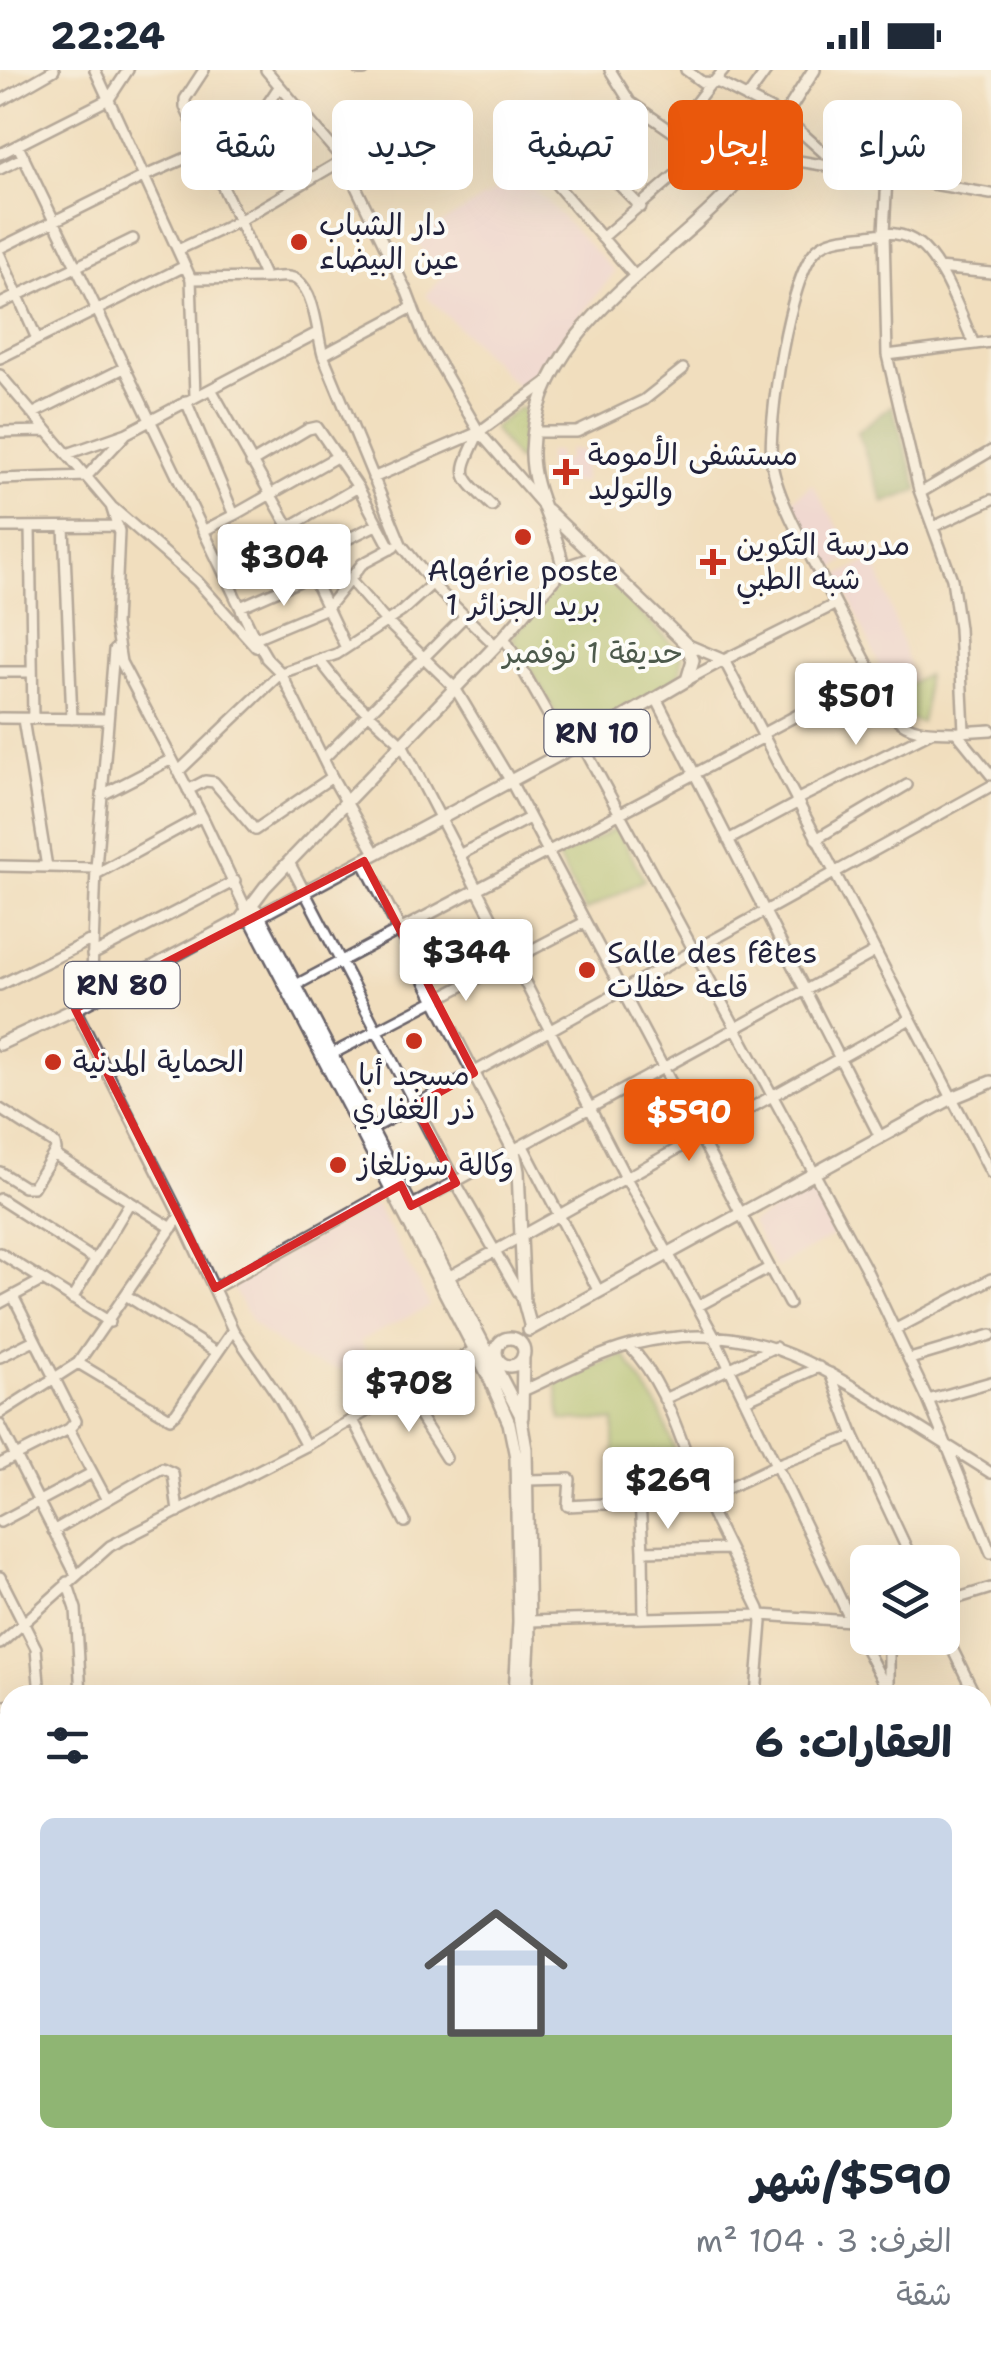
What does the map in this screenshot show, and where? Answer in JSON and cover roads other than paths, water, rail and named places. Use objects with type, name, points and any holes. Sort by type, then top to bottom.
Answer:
[{"type":"main road","points":[[794,100],[814,70]]},
{"type":"main road","points":[[562,568],[532,473],[534,432],[553,377],[587,326],[730,190]]},
{"type":"main road","points":[[542,504],[686,644],[693,660],[687,680]]},
{"type":"main road","points":[[249,911],[288,862],[500,642],[562,568],[596,557]]},
{"type":"main road","name":"RN 10","points":[[249,911],[306,890],[364,860],[568,750],[687,680]]},
{"type":"main road","points":[[249,911],[296,985],[332,1054],[392,1190],[485,1348],[498,1362],[514,1365],[530,1329],[524,1302],[518,1149],[474,1073],[364,860]]},
{"type":"main road","points":[[249,911],[367,1132],[450,1276],[485,1348],[510,1423],[516,1457],[519,1622],[516,1685]]},
{"type":"main road","name":"RN 80","points":[[0,1044],[91,1001],[249,911]]},
{"type":"main road","points":[[485,1348],[530,1329],[952,1098],[991,1082]]},
{"type":"main road","points":[[485,1348],[517,1340],[523,1351],[526,1685]]},
{"type":"main road","points":[[485,1348],[496,1352],[522,1421]]},
{"type":"street","points":[[0,101],[54,70]]},
{"type":"street","points":[[95,70],[191,279],[190,399],[234,515]]},
{"type":"street","points":[[0,154],[108,98],[128,70]]},
{"type":"street","points":[[184,100],[204,70]]},
{"type":"street","points":[[610,70],[629,100]]},
{"type":"street","points":[[686,70],[702,82],[751,100]]},
{"type":"street","points":[[699,100],[724,70]]},
{"type":"street","points":[[747,98],[768,70]]},
{"type":"street","points":[[270,71],[332,148]]},
{"type":"street","points":[[271,100],[280,87]]},
{"type":"street","points":[[803,134],[823,151]]},
{"type":"street","points":[[18,146],[268,660]]},
{"type":"street","points":[[0,169],[24,157]]},
{"type":"street","points":[[0,248],[181,161]]},
{"type":"street","points":[[178,250],[240,221],[332,166]]},
{"type":"street","points":[[602,238],[668,182]]},
{"type":"street","points":[[962,189],[991,194]]},
{"type":"street","points":[[226,190],[265,278]]},
{"type":"street","points":[[356,190],[425,339],[479,432],[542,504]]},
{"type":"street","points":[[561,190],[636,278]]},
{"type":"street","points":[[625,190],[641,206]]},
{"type":"street","points":[[886,190],[888,355],[920,493],[952,579],[960,732],[991,775]]},
{"type":"street","points":[[974,344],[938,268],[922,246],[897,233],[884,232],[826,242],[813,254],[784,344],[774,389],[772,455],[776,479],[896,718],[905,727],[960,732],[991,730]]},
{"type":"street","points":[[0,304],[134,239]]},
{"type":"street","points":[[0,256],[38,339]]},
{"type":"street","points":[[0,358],[186,266]]},
{"type":"street","points":[[938,268],[991,273]]},
{"type":"street","points":[[191,279],[297,280],[311,306],[323,356],[373,478],[396,547]]},
{"type":"street","points":[[323,356],[413,307]]},
{"type":"street","points":[[67,454],[127,433],[317,333]]},
{"type":"street","points":[[888,355],[991,342]]},
{"type":"street","points":[[32,414],[124,368]]},
{"type":"street","points":[[534,432],[577,432],[644,400],[683,369]]},
{"type":"street","points":[[0,375],[111,506],[197,581],[281,674],[332,777],[376,853]]},
{"type":"street","points":[[373,478],[479,432],[553,377]]},
{"type":"street","points":[[211,390],[289,527],[346,648]]},
{"type":"street","points":[[251,464],[312,427],[321,430],[378,524],[465,616],[500,642],[568,750]]},
{"type":"street","points":[[0,432],[46,430]]},
{"type":"street","points":[[479,432],[462,469],[465,481],[492,506]]},
{"type":"street","points":[[0,478],[86,476],[127,433]]},
{"type":"street","points":[[920,493],[991,451]]},
{"type":"street","points":[[204,530],[338,456]]},
{"type":"street","points":[[221,567],[358,487]]},
{"type":"street","points":[[933,527],[991,500]]},
{"type":"street","points":[[91,1001],[96,871],[116,642],[118,526],[111,506]]},
{"type":"street","points":[[305,560],[378,524]]},
{"type":"street","points":[[0,527],[118,526]]},
{"type":"street","points":[[30,527],[32,672],[28,719],[46,867]]},
{"type":"street","points":[[64,527],[72,719]]},
{"type":"street","points":[[255,638],[328,608],[362,564],[396,547]]},
{"type":"street","points":[[240,607],[313,575]]},
{"type":"street","points":[[349,578],[384,620],[455,688],[510,780],[789,1304]]},
{"type":"street","points":[[179,770],[281,674],[346,648],[401,612],[433,583]]},
{"type":"street","points":[[687,680],[836,604]]},
{"type":"street","points":[[323,759],[465,616]]},
{"type":"street","points":[[116,642],[131,684],[249,911]]},
{"type":"street","points":[[686,644],[724,660],[874,952],[952,1098],[985,1151],[991,1173]]},
{"type":"street","points":[[320,661],[343,690],[402,744],[442,816],[626,1178],[714,1336],[850,1617]]},
{"type":"street","points":[[0,672],[32,672]]},
{"type":"street","points":[[296,985],[621,814],[872,675]]},
{"type":"street","points":[[656,698],[880,1137]]},
{"type":"street","points":[[0,718],[108,719]]},
{"type":"street","points":[[728,840],[934,730]]},
{"type":"street","points":[[581,742],[816,1173],[896,1329],[944,1443],[986,1526],[991,1553]]},
{"type":"street","points":[[102,795],[172,759]]},
{"type":"street","points":[[188,790],[214,782],[255,830],[332,777]]},
{"type":"street","points":[[816,839],[907,785]]},
{"type":"street","points":[[367,1132],[991,786]]},
{"type":"street","points":[[0,866],[96,871],[202,816]]},
{"type":"street","points":[[460,854],[529,818]]},
{"type":"street","points":[[288,862],[456,1183],[524,1302]]},
{"type":"street","points":[[92,955],[235,881]]},
{"type":"street","points":[[332,1054],[585,922]]},
{"type":"street","points":[[0,984],[93,939]]},
{"type":"street","points":[[412,1206],[874,952]]},
{"type":"street","points":[[76,1009],[233,1330],[280,1398],[306,1446]]},
{"type":"street","points":[[450,1276],[910,1019]]},
{"type":"street","points":[[0,1109],[54,1144],[54,1156],[36,1185],[30,1188],[0,1172]]},
{"type":"street","points":[[518,1149],[559,1214],[598,1290]]},
{"type":"street","points":[[54,1156],[172,1228]]},
{"type":"street","points":[[215,1288],[392,1190]]},
{"type":"street","points":[[0,1199],[95,1260]]},
{"type":"street","points":[[72,1299],[130,1202]]},
{"type":"street","points":[[0,1413],[78,1363],[180,1216]]},
{"type":"street","points":[[0,1253],[110,1322]]},
{"type":"street","points":[[698,1306],[769,1268]]},
{"type":"street","points":[[896,1329],[991,1279]]},
{"type":"street","points":[[0,1303],[41,1281]]},
{"type":"street","points":[[0,1464],[76,1421],[13,1296]]},
{"type":"street","points":[[127,1296],[217,1353]]},
{"type":"street","points":[[78,1363],[170,1418],[233,1330]]},
{"type":"street","points":[[910,1358],[991,1335]]},
{"type":"street","points":[[525,1390],[629,1346],[679,1336],[714,1336],[775,1347],[819,1367],[991,1474]]},
{"type":"street","points":[[0,1357],[34,1340]]},
{"type":"street","points":[[629,1346],[646,1362],[761,1615],[757,1685]]},
{"type":"street","points":[[664,1399],[775,1347]]},
{"type":"street","points":[[0,1644],[110,1546],[306,1446],[485,1348]]},
{"type":"street","points":[[746,1400],[819,1367]]},
{"type":"street","points":[[830,1373],[904,1545]]},
{"type":"street","points":[[928,1400],[991,1382]]},
{"type":"street","points":[[404,1392],[446,1458]]},
{"type":"street","points":[[353,1420],[405,1522]]},
{"type":"street","points":[[0,1425],[75,1574]]},
{"type":"street","points":[[69,1428],[107,1500]]},
{"type":"street","points":[[705,1499],[854,1436]]},
{"type":"street","points":[[979,1466],[991,1463]]},
{"type":"street","points":[[53,1531],[162,1468],[173,1473],[178,1512]]},
{"type":"street","points":[[0,1522],[92,1473]]},
{"type":"street","points":[[527,1480],[570,1479],[568,1506],[640,1502],[644,1618]]},
{"type":"street","points":[[642,1551],[730,1549]]},
{"type":"street","points":[[0,1577],[36,1648],[39,1685]]},
{"type":"street","points":[[67,1582],[76,1609],[80,1685]]},
{"type":"street","points":[[960,1597],[991,1588]]},
{"type":"street","points":[[528,1621],[761,1615],[850,1621]]},
{"type":"street","points":[[869,1655],[884,1685]]},
{"type":"street","points":[[889,1655],[889,1685]]},
{"type":"street","points":[[955,1655],[970,1685]]},
{"type":"place","name":"دار الشباب عين البيضاء","points":[[299,242]]},
{"type":"place","name":"مستشفى الأمومة والتوليد","points":[[566,472]]},
{"type":"place","name":"Algérie poste 1 بريد الجزائر","points":[[523,537]]},
{"type":"place","name":"مدرسة التكوين شبه الطبي","points":[[713,562]]},
{"type":"place","name":"Salle des fêtes قاعة حفلات","points":[[587,970]]},
{"type":"place","name":"مسجد أبا ذر الغفاري","points":[[414,1041]]},
{"type":"place","name":"الحماية المدنية","points":[[53,1062]]},
{"type":"place","name":"وكالة سونلغاز","points":[[338,1165]]},
{"type":"park label","name":"حديقة 1 نوفمبر","points":[[593,653]]}]
